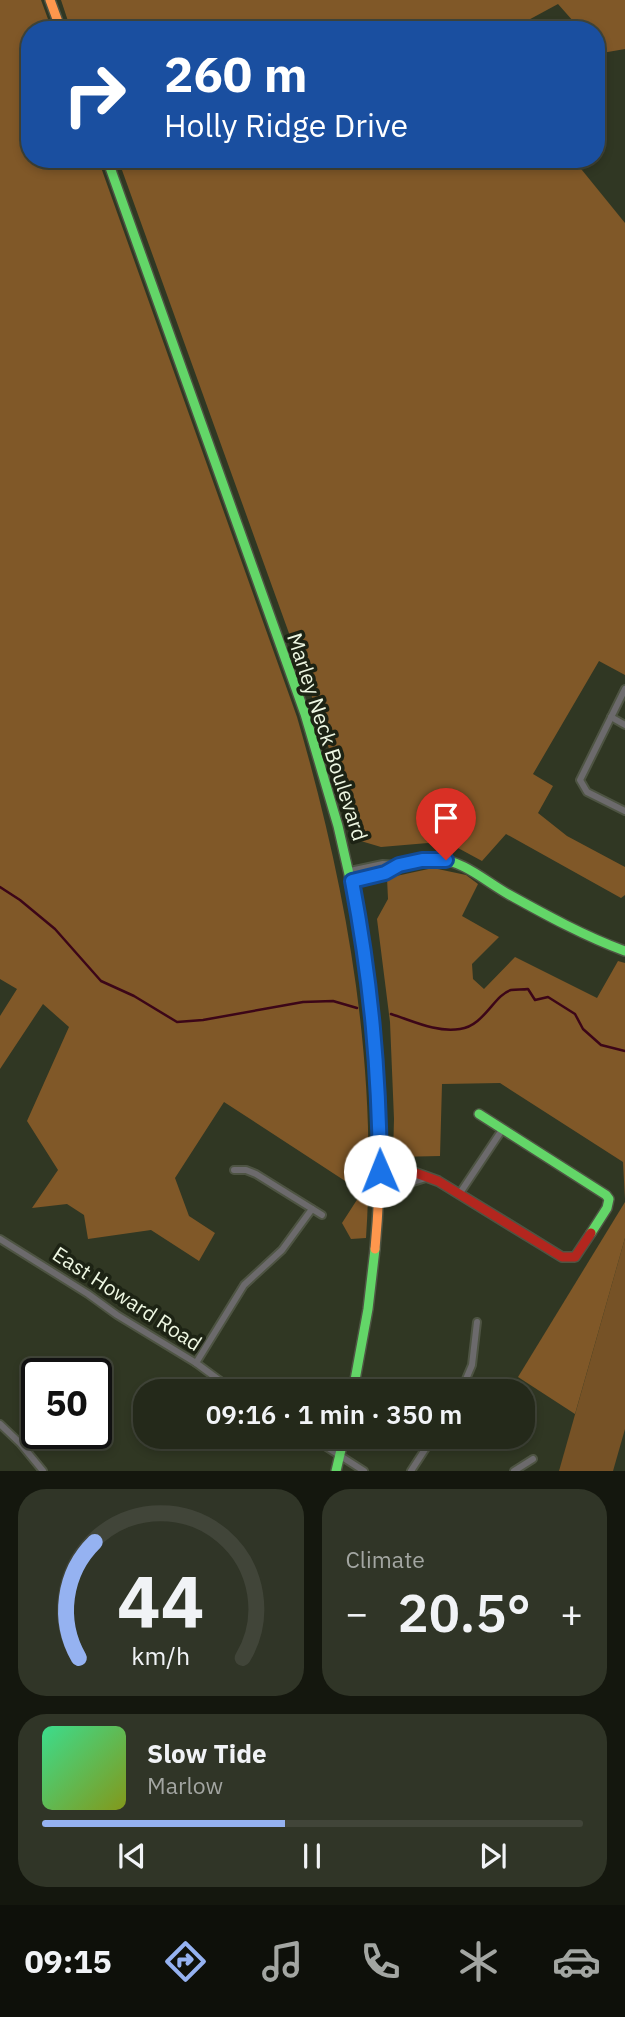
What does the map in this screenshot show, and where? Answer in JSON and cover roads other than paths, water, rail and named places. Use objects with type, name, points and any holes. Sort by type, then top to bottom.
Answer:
[{"type":"main road","points":[[50,0],[58,21]]},
{"type":"main road","name":"Marley Neck Boulevard","points":[[110,168],[305,714],[330,792],[350,871],[370,984],[378,1073],[380,1171],[368,1306],[355,1379]]},
{"type":"main road","points":[[352,881],[385,873],[399,865],[434,859],[457,863],[506,893],[625,951]]},
{"type":"main road","points":[[380,1171],[413,1172],[427,1177],[460,1193],[562,1257],[570,1259],[579,1254],[607,1208],[609,1199],[479,1114]]},
{"type":"main road","points":[[335,1471],[341,1449]]},
{"type":"street","points":[[625,689],[580,780],[587,792],[625,811]]},
{"type":"street","points":[[611,717],[625,724]]},
{"type":"street","points":[[350,871],[383,864],[399,865]]},
{"type":"street","points":[[460,1193],[502,1129]]},
{"type":"street","points":[[234,1170],[257,1174],[322,1215]]},
{"type":"street","points":[[380,1183],[413,1182],[427,1177]]},
{"type":"street","points":[[196,1363],[244,1285],[282,1250],[313,1209]]},
{"type":"street","name":"East Howard Road","points":[[0,1239],[218,1379]]},
{"type":"street","points":[[467,1379],[475,1351],[477,1322]]},
{"type":"street","points":[[0,1424],[43,1471]]},
{"type":"street","points":[[332,1449],[364,1471]]},
{"type":"street","points":[[411,1471],[425,1449]]},
{"type":"street","points":[[514,1471],[533,1459]]},
{"type":"waterway","points":[[0,887],[55,929],[101,981],[134,996],[177,1022],[203,1020],[303,1002],[333,1001],[357,1008]]},
{"type":"waterway","points":[[391,1014],[434,1028],[460,1029],[476,1022],[505,993],[528,989],[535,1000],[548,997],[575,1014],[583,1029],[601,1045],[625,1051]]}]
